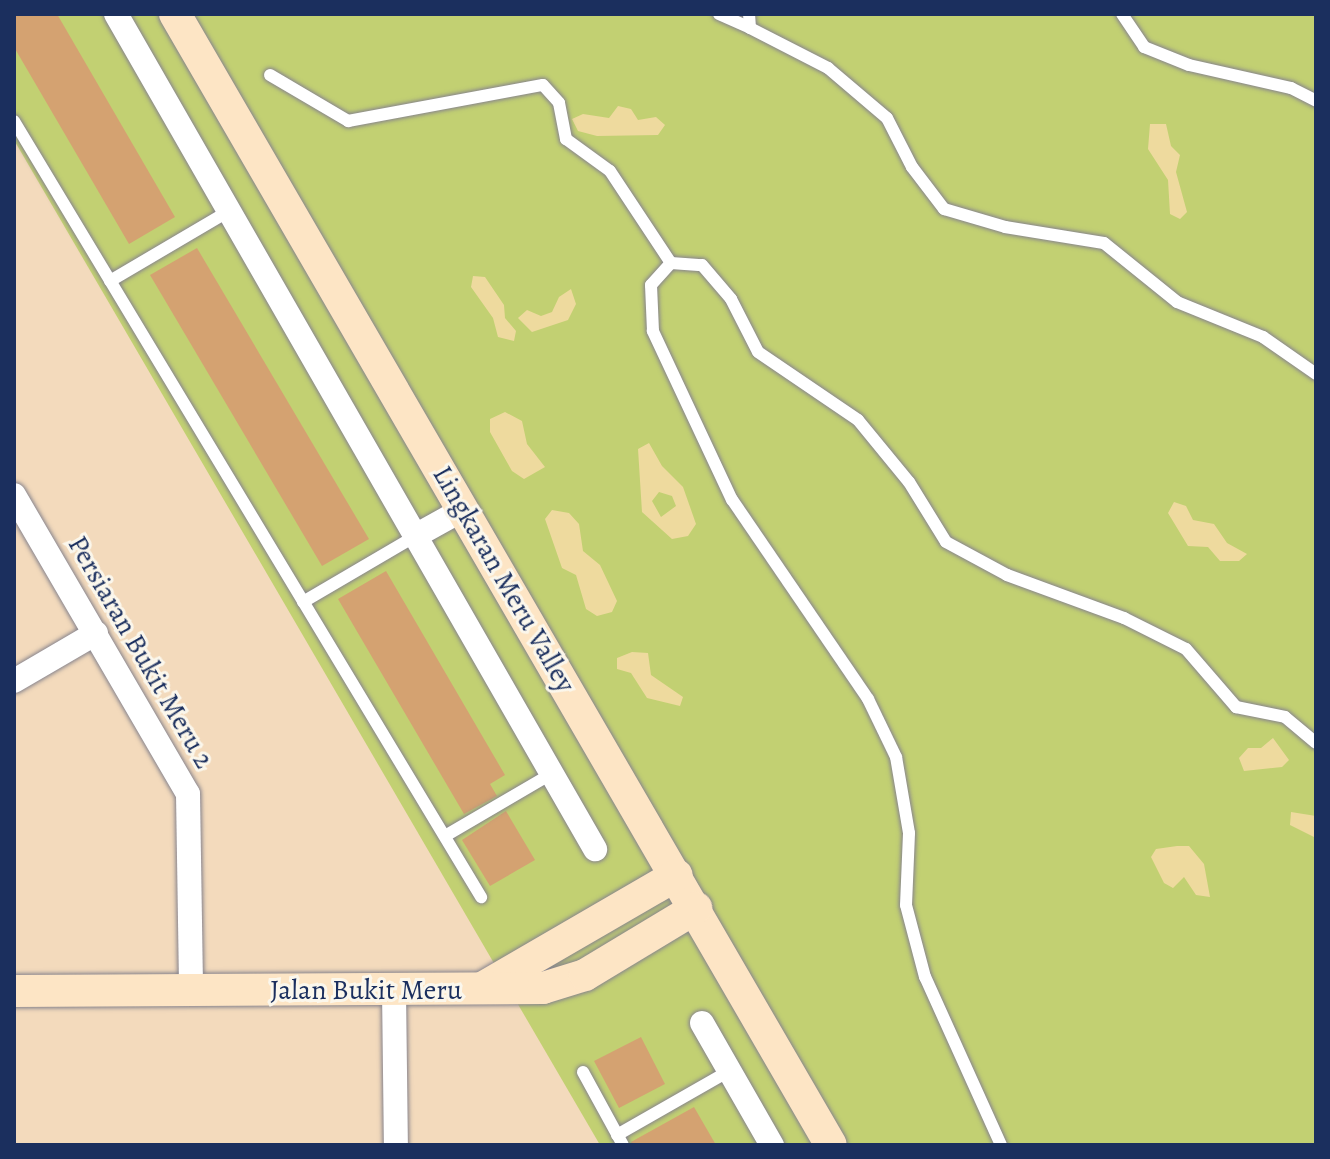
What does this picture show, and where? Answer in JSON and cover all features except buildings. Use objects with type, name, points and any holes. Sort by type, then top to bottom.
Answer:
[{"type":"street","points":[[116,14],[595,849]]},
{"type":"street","name":"Lingkaran Meru Valley","points":[[175,14],[831,1145]]},
{"type":"street","name":"Persiaran Bukit Meru 2","points":[[14,495],[188,794],[191,991]]},
{"type":"street","points":[[417,535],[464,509]]},
{"type":"street","points":[[14,681],[96,633]]},
{"type":"street","points":[[480,990],[677,875]]},
{"type":"street","name":"Jalan Bukit Meru","points":[[14,991],[480,990],[565,984],[696,908]]},
{"type":"street","points":[[394,990],[396,1145]]},
{"type":"street","points":[[702,1023],[772,1145]]},
{"type":"lane","points":[[719,14],[828,68],[887,118],[912,167],[944,209],[1005,227],[1104,243],[1177,302],[1263,337],[1316,374]]},
{"type":"lane","points":[[749,14],[750,28]]},
{"type":"lane","points":[[1122,14],[1144,47],[1189,65],[1291,88],[1316,101]]},
{"type":"lane","points":[[270,75],[348,121],[543,85],[559,103],[566,139],[610,171],[671,263]]},
{"type":"lane","points":[[14,121],[481,897]]},
{"type":"lane","points":[[110,281],[229,211]]},
{"type":"lane","points":[[671,263],[702,265],[731,299],[758,352],[858,420],[909,482],[946,542],[1007,575],[1124,618],[1186,649],[1236,707],[1285,717],[1316,743]]},
{"type":"lane","points":[[671,263],[651,285],[653,331],[732,500],[868,699],[896,757],[909,833],[906,905],[925,977],[1001,1145]]},
{"type":"lane","points":[[303,602],[417,535]]},
{"type":"lane","points":[[445,836],[553,773]]},
{"type":"lane","points":[[583,1072],[620,1140],[729,1071]]},
{"type":"green space","points":[[14,14],[1316,14],[1316,1145],[600,1145],[14,140]]},
{"type":"sand","points":[[618,106],[631,109],[638,120],[656,117],[665,125],[658,135],[597,136],[578,131],[572,119],[583,114],[609,118]]},
{"type":"sand","points":[[1150,124],[1166,124],[1171,146],[1180,155],[1176,172],[1187,212],[1180,219],[1170,214],[1168,180],[1148,149]]},
{"type":"sand","points":[[473,276],[485,277],[504,305],[505,318],[516,331],[514,341],[498,337],[493,318],[471,287]]},
{"type":"sand","points":[[571,289],[576,304],[568,320],[532,332],[518,318],[527,310],[541,316],[552,312],[559,297]]},
{"type":"sand","points":[[505,412],[522,421],[527,444],[545,467],[524,479],[512,471],[490,432],[490,419]]},
{"type":"sand","points":[[649,443],[662,466],[683,487],[696,524],[688,536],[672,539],[642,512],[638,449]],"holes":[[[659,492],[672,496],[676,506],[661,517],[652,501]]]},
{"type":"sand","points":[[1174,502],[1186,506],[1193,520],[1214,524],[1227,543],[1247,554],[1239,561],[1220,561],[1208,547],[1188,546],[1168,513]]},
{"type":"sand","points":[[552,510],[569,513],[579,524],[583,551],[600,565],[617,601],[612,612],[597,616],[586,609],[576,575],[562,568],[545,519]]},
{"type":"sand","points":[[632,652],[648,653],[651,675],[683,697],[680,706],[647,698],[631,673],[617,669],[617,658]]},
{"type":"sand","points":[[1273,738],[1289,760],[1282,767],[1244,771],[1239,758],[1248,748],[1261,748]]},
{"type":"sand","points":[[1291,812],[1316,816],[1316,838],[1290,825]]},
{"type":"sand","points":[[1189,846],[1204,864],[1210,897],[1196,895],[1184,877],[1173,888],[1164,883],[1151,857],[1156,849]]}]
